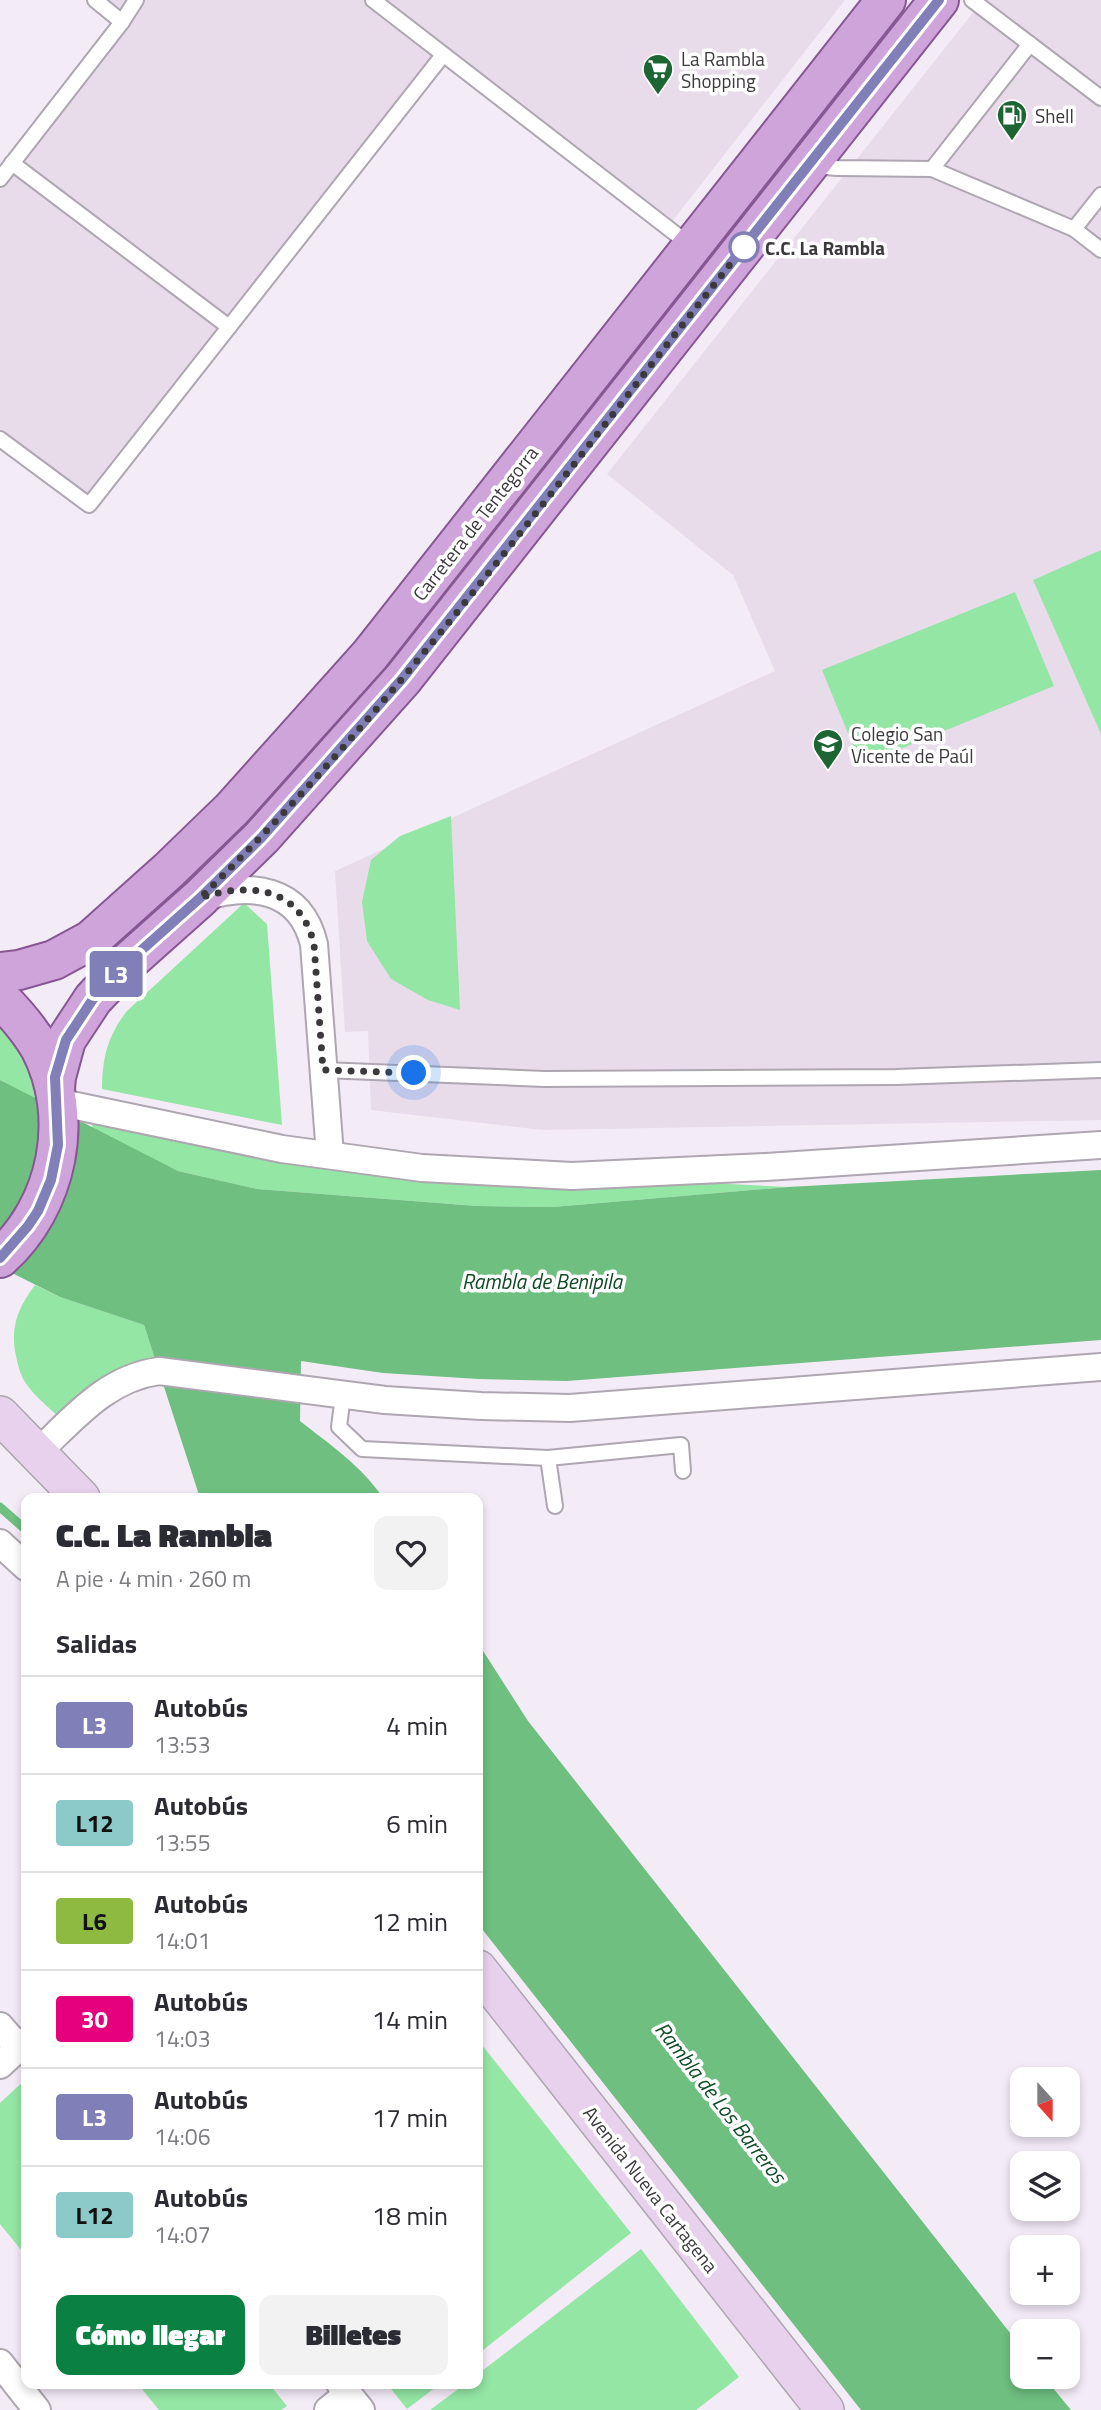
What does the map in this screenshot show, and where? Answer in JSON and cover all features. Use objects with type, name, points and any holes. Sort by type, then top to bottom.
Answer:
[{"type":"main road","name":"Carretera de Tentegorra","points":[[0,972],[19,970],[54,960],[91,940],[232,809],[370,655],[886,0]]},
{"type":"main road","name":"Carretera de Tentegorra","points":[[57,1101],[57,1069],[66,1040],[93,999],[127,963],[200,898],[294,803],[402,679],[939,0]]},
{"type":"main road","points":[[0,998],[28,1029],[40,1048],[57,1101],[58,1145],[51,1180],[38,1211],[5,1260]]},
{"type":"main road","points":[[0,1402],[34,1448]]},
{"type":"main road","points":[[0,1415],[76,1493]]},
{"type":"main road","name":"Avenida Nueva Cartagena","points":[[483,1975],[825,2410]]},
{"type":"street","points":[[200,898],[223,891],[258,890],[289,903],[310,929],[314,944],[330,1155]]},
{"type":"street","points":[[57,1101],[282,1149],[422,1168],[572,1176],[766,1167],[1101,1145]]},
{"type":"street","points":[[34,1448],[112,1386],[129,1377],[159,1371],[343,1395],[481,1406],[570,1408],[1101,1367]]},
{"type":"street","points":[[0,1542],[21,1562]]},
{"type":"street","points":[[0,2026],[15,2051]]},
{"type":"street","points":[[0,2363],[37,2410]]},
{"type":"lane","points":[[95,0],[122,22]]},
{"type":"lane","points":[[0,179],[122,22],[136,0]]},
{"type":"lane","points":[[373,0],[692,247]]},
{"type":"lane","points":[[972,0],[1101,98]]},
{"type":"lane","points":[[932,169],[1030,44]]},
{"type":"lane","points":[[0,439],[89,505],[443,55]]},
{"type":"lane","points":[[12,163],[229,327]]},
{"type":"lane","points":[[808,165],[932,169],[1074,229],[1101,250]]},
{"type":"lane","points":[[1074,229],[1101,195]]},
{"type":"lane","points":[[323,1070],[544,1079],[897,1077],[1101,1070]]},
{"type":"lane","points":[[343,1395],[339,1427],[362,1449],[548,1458],[681,1445],[684,1471]]},
{"type":"lane","points":[[548,1458],[555,1506]]},
{"type":"shaded area","name":"La Rambla Shopping","points":[[95,0],[845,0],[667,228],[443,56],[89,505],[0,439],[0,179],[122,22]]},
{"type":"shaded area","name":"Colegio San Vicente de Paúl","points":[[983,0],[1101,0],[1101,1120],[542,1130],[371,1110],[368,1031],[345,1032],[335,871],[775,671],[733,575],[607,474]]},
{"type":"shaded area","points":[[1101,550],[1101,734],[1033,580]]},
{"type":"shaded area","points":[[1015,592],[1054,686],[861,765],[822,670]]},
{"type":"shaded area","points":[[451,816],[460,1010],[428,1000],[391,979],[367,941],[362,902],[371,860],[400,836]]},
{"type":"shaded area","points":[[244,903],[267,924],[282,1125],[102,1089],[107,1047],[127,1011]]},
{"type":"shaded area","points":[[0,998],[58,1112],[0,1080]]},
{"type":"shaded area","points":[[93,1110],[572,1176],[788,1187],[553,1207],[477,1206],[257,1189],[178,1171],[92,1129]]},
{"type":"shaded area","points":[[35,1285],[60,1297],[144,1325],[159,1371],[67,1425],[29,1388],[22,1376],[14,1346],[17,1318]]},
{"type":"shaded area","points":[[483,2046],[631,2233],[483,2350]]},
{"type":"shaded area","points":[[21,2084],[21,2250],[0,2224],[0,2103]]},
{"type":"shaded area","points":[[641,2249],[739,2377],[696,2410],[430,2410],[458,2389],[483,2389],[483,2370]]},
{"type":"shaded area","points":[[142,2389],[273,2389],[287,2406],[281,2410],[159,2410]]},
{"type":"shaded area","points":[[391,2389],[433,2389],[407,2409]]},
{"type":"water","name":"Rambla de Benipila","points":[[0,1080],[178,1171],[257,1189],[477,1206],[553,1207],[788,1187],[1101,1170],[1101,1340],[567,1381],[383,1373],[301,1361],[300,1421],[355,1466],[380,1493],[198,1493],[144,1325],[60,1297],[0,1267]]},
{"type":"water","name":"Rambla de Los Barreros","points":[[483,1651],[528,1721],[1010,2333],[1010,2389],[1054,2389],[1071,2410],[861,2410],[483,1930]]},
{"type":"waterway","points":[[0,1507],[21,1526]]},
{"type":"bus line","name":"L3","points":[[0,1258],[38,1211],[51,1180],[59,1128],[55,1077],[66,1040],[93,999],[127,963],[200,898],[262,837],[402,679],[939,0]]},
{"type":"place","name":"La Rambla Shopping","points":[[658,96]]},
{"type":"place","name":"Shell","points":[[1012,142]]},
{"type":"place","name":"C.C. La Rambla","points":[[744,247]]},
{"type":"place","name":"Colegio San Vicente de Paúl","points":[[828,771]]},
{"type":"route","points":[[414,1073],[323,1070],[314,944],[310,929],[302,916],[289,903],[258,890],[223,891],[200,898],[294,803],[402,679],[744,247]]}]
